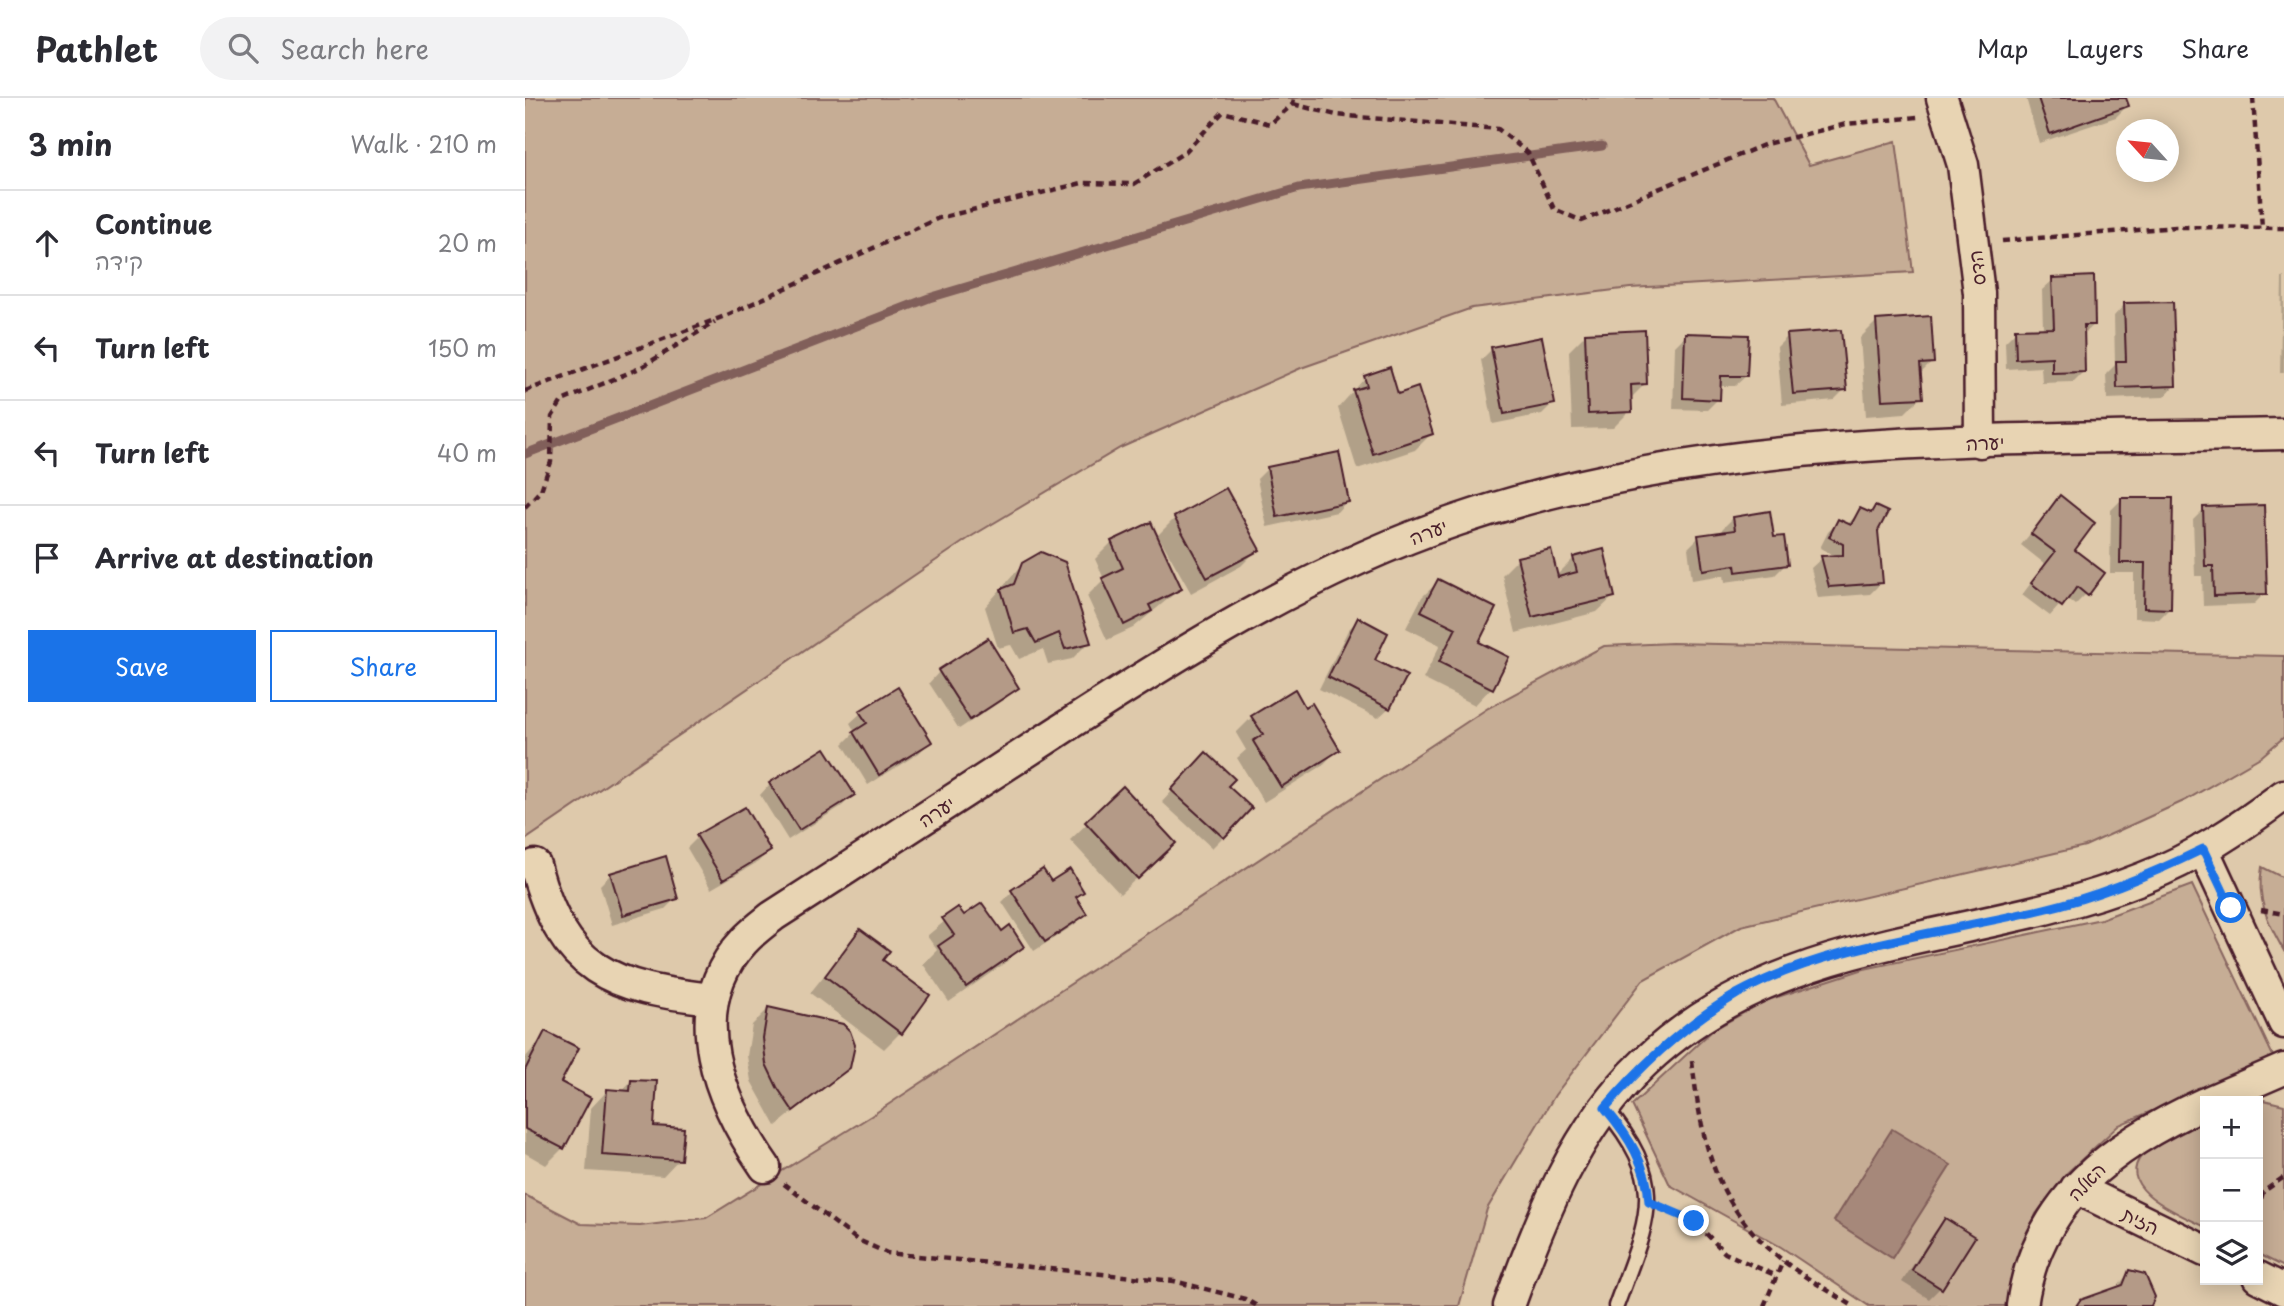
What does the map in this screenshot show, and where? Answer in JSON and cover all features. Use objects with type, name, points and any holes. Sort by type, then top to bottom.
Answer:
[{"type":"street","name":"הדס","points":[[1945,106],[1963,166],[1979,293],[1980,442]]},
{"type":"street","name":"יערה","points":[[765,1167],[725,1101],[714,1066],[710,1032],[713,999],[724,968],[737,950],[773,916],[1164,663],[1264,605],[1361,557],[1457,520],[1553,491],[1650,470],[1751,456],[1980,442],[2284,433]]},
{"type":"street","points":[[1509,1306],[1533,1238],[1565,1170],[1605,1108],[1642,1064],[1688,1025],[1739,993],[1795,969],[1858,951],[2047,909],[2144,878],[2231,834],[2284,795]]},
{"type":"street","points":[[2203,849],[2284,1023]]},
{"type":"street","points":[[535,865],[549,913],[576,953],[598,969],[626,982],[665,994],[713,999]]},
{"type":"street","points":[[2222,1096],[2284,1069]]},
{"type":"street","name":"האלה","points":[[2022,1306],[2032,1264],[2044,1235],[2076,1188],[2131,1141],[2200,1106]]},
{"type":"street","name":"הזית","points":[[2076,1188],[2200,1249]]},
{"type":"street","points":[[2263,1280],[2284,1290]]},
{"type":"lane","points":[[1605,1108],[1638,1155],[1644,1170],[1649,1202],[1647,1219],[1616,1306]]},
{"type":"path","points":[[2253,98],[2262,228]]},
{"type":"path","points":[[525,391],[725,316],[939,218],[1081,183],[1134,184],[1185,152],[1223,112],[1270,124],[1294,101],[1336,116],[1498,129],[1528,153],[1554,209],[1582,221],[1766,144],[1846,124],[1945,106]]},
{"type":"path","points":[[1973,243],[2163,228],[2284,228]]},
{"type":"path","points":[[525,507],[541,490],[551,462],[552,417],[562,401],[640,368],[725,316]]},
{"type":"path","points":[[1688,1025],[1700,1125],[1709,1161],[1745,1226],[1783,1261],[1853,1306]]},
{"type":"path","points":[[765,1167],[856,1238],[887,1253],[1174,1281],[1245,1299],[1257,1306]]},
{"type":"path","points":[[2263,1192],[2284,1177]]},
{"type":"path","points":[[1649,1202],[1694,1221],[1725,1253],[1777,1276]]},
{"type":"path","points":[[1764,1306],[1783,1261]]},
{"type":"shaded area","points":[[525,98],[1773,98],[1809,165],[1896,141],[1913,272],[1630,288],[1472,308],[1301,368],[1120,448],[972,536],[525,840]]},
{"type":"shaded area","points":[[1672,643],[2284,656],[2284,737],[2262,756],[2186,800],[2085,846],[1741,926],[1643,980],[1555,1095],[1487,1209],[1459,1306],[525,1306],[525,1195],[581,1224],[640,1226],[706,1218],[871,1116],[1488,708],[1604,646]]},
{"type":"shaded area","points":[[2262,867],[2284,878],[2284,951],[2262,901]]},
{"type":"shaded area","points":[[2192,885],[2274,1058],[2119,1125],[2067,1173],[2036,1214],[2012,1281],[2007,1306],[1869,1306],[1781,1247],[1670,1185],[1632,1105],[1713,1030],[1765,1001],[1864,969],[2101,919]]},
{"type":"shaded area","points":[[2263,1100],[2284,1105],[2284,1267],[2263,1256]]},
{"type":"shaded area","points":[[2200,1124],[2200,1224],[2155,1200],[2137,1179],[2136,1168],[2142,1155]]},
{"type":"shaded area","points":[[1892,1129],[1951,1165],[1892,1258],[1834,1221]]},
{"type":"building","points":[[2038,98],[2126,98],[2129,106],[2050,134]]},
{"type":"building","points":[[2094,276],[2095,325],[2084,325],[2085,372],[2052,373],[2052,357],[2016,359],[2015,329],[2054,328],[2052,278]]},
{"type":"building","points":[[2173,302],[2176,386],[2117,388],[2116,361],[2126,361],[2124,303]]},
{"type":"building","points":[[1931,316],[1934,363],[1920,364],[1923,398],[1882,400],[1876,320]]},
{"type":"building","points":[[1645,330],[1647,384],[1631,385],[1632,412],[1588,414],[1585,333]]},
{"type":"building","points":[[1841,330],[1847,390],[1793,394],[1787,334]]},
{"type":"building","points":[[1685,333],[1749,335],[1747,376],[1721,376],[1720,400],[1683,398]]},
{"type":"building","points":[[1542,337],[1555,404],[1504,414],[1491,347]]},
{"type":"building","points":[[1390,367],[1398,394],[1418,387],[1433,434],[1373,454],[1353,390],[1367,386],[1364,376]]},
{"type":"building","points":[[1339,452],[1349,502],[1277,517],[1267,467]]},
{"type":"building","points":[[1226,488],[1260,550],[1207,578],[1174,517]]},
{"type":"building","points":[[2060,495],[2095,523],[2075,550],[2105,573],[2088,596],[2077,587],[2062,607],[2031,583],[2055,552],[2031,534]]},
{"type":"building","points":[[2121,498],[2173,498],[2171,609],[2144,608],[2145,563],[2120,563]]},
{"type":"building","points":[[2264,505],[2267,594],[2214,596],[2213,566],[2205,566],[2203,507]]},
{"type":"building","points":[[1875,506],[1888,512],[1878,531],[1883,583],[1829,587],[1821,556],[1843,555],[1843,544],[1829,537],[1838,519],[1851,525],[1860,508],[1871,513]]},
{"type":"building","points":[[1770,511],[1774,537],[1784,536],[1788,565],[1736,572],[1735,565],[1703,570],[1698,535],[1735,530],[1733,517]]},
{"type":"building","points":[[1151,522],[1182,589],[1149,605],[1152,611],[1124,625],[1102,578],[1123,568],[1111,541]]},
{"type":"building","points":[[1551,549],[1558,577],[1577,572],[1573,557],[1604,549],[1615,597],[1532,617],[1517,557]]},
{"type":"building","points":[[1041,552],[1065,562],[1091,643],[1065,649],[1059,633],[1036,643],[1028,629],[1014,633],[1001,589],[1014,584],[1022,563]]},
{"type":"building","points":[[1438,579],[1496,608],[1479,642],[1509,657],[1493,689],[1439,662],[1456,628],[1421,611]]},
{"type":"building","points":[[1358,617],[1388,633],[1375,660],[1407,676],[1390,709],[1328,677]]},
{"type":"building","points":[[988,638],[1019,688],[970,720],[938,670]]},
{"type":"building","points":[[898,687],[932,742],[879,775],[853,732],[867,723],[859,711]]},
{"type":"building","points":[[1295,689],[1305,707],[1312,703],[1340,750],[1281,787],[1253,741],[1263,734],[1251,716]]},
{"type":"building","points":[[825,748],[855,795],[799,830],[769,783]]},
{"type":"building","points":[[1206,752],[1235,779],[1228,786],[1252,808],[1224,838],[1171,790]]},
{"type":"building","points":[[1123,786],[1176,843],[1138,879],[1085,822]]},
{"type":"building","points":[[745,807],[771,851],[723,880],[696,835]]},
{"type":"building","points":[[666,856],[678,899],[623,915],[610,873]]},
{"type":"building","points":[[1043,869],[1051,881],[1070,869],[1084,892],[1076,897],[1087,914],[1045,942],[1011,890]]},
{"type":"building","points":[[982,903],[1002,931],[1010,925],[1024,947],[966,987],[938,946],[954,935],[942,918],[958,907],[964,915]]},
{"type":"building","points":[[860,929],[890,951],[883,960],[930,995],[902,1034],[825,976]]},
{"type":"building","points":[[768,1007],[843,1024],[850,1031],[855,1045],[850,1068],[793,1111],[766,1064],[763,1038]]},
{"type":"building","points":[[545,1031],[579,1048],[561,1082],[591,1098],[564,1149],[525,1129],[525,1070]]},
{"type":"building","points":[[631,1080],[657,1081],[654,1126],[684,1128],[681,1160],[602,1155],[607,1089],[630,1091]]},
{"type":"building","points":[[1945,1218],[1975,1237],[1942,1289],[1912,1270]]},
{"type":"building","points":[[2129,1270],[2145,1274],[2155,1297],[2151,1306],[2076,1306],[2080,1300],[2123,1285]]},
{"type":"waterway","points":[[525,454],[929,298],[1299,188],[1602,146]]},
{"type":"route","points":[[1694,1221],[1649,1202],[1648,1186],[1638,1155],[1605,1108],[1642,1064],[1688,1025],[1739,993],[1795,969],[1858,951],[2047,909],[2144,878],[2203,849],[2231,908]]}]
